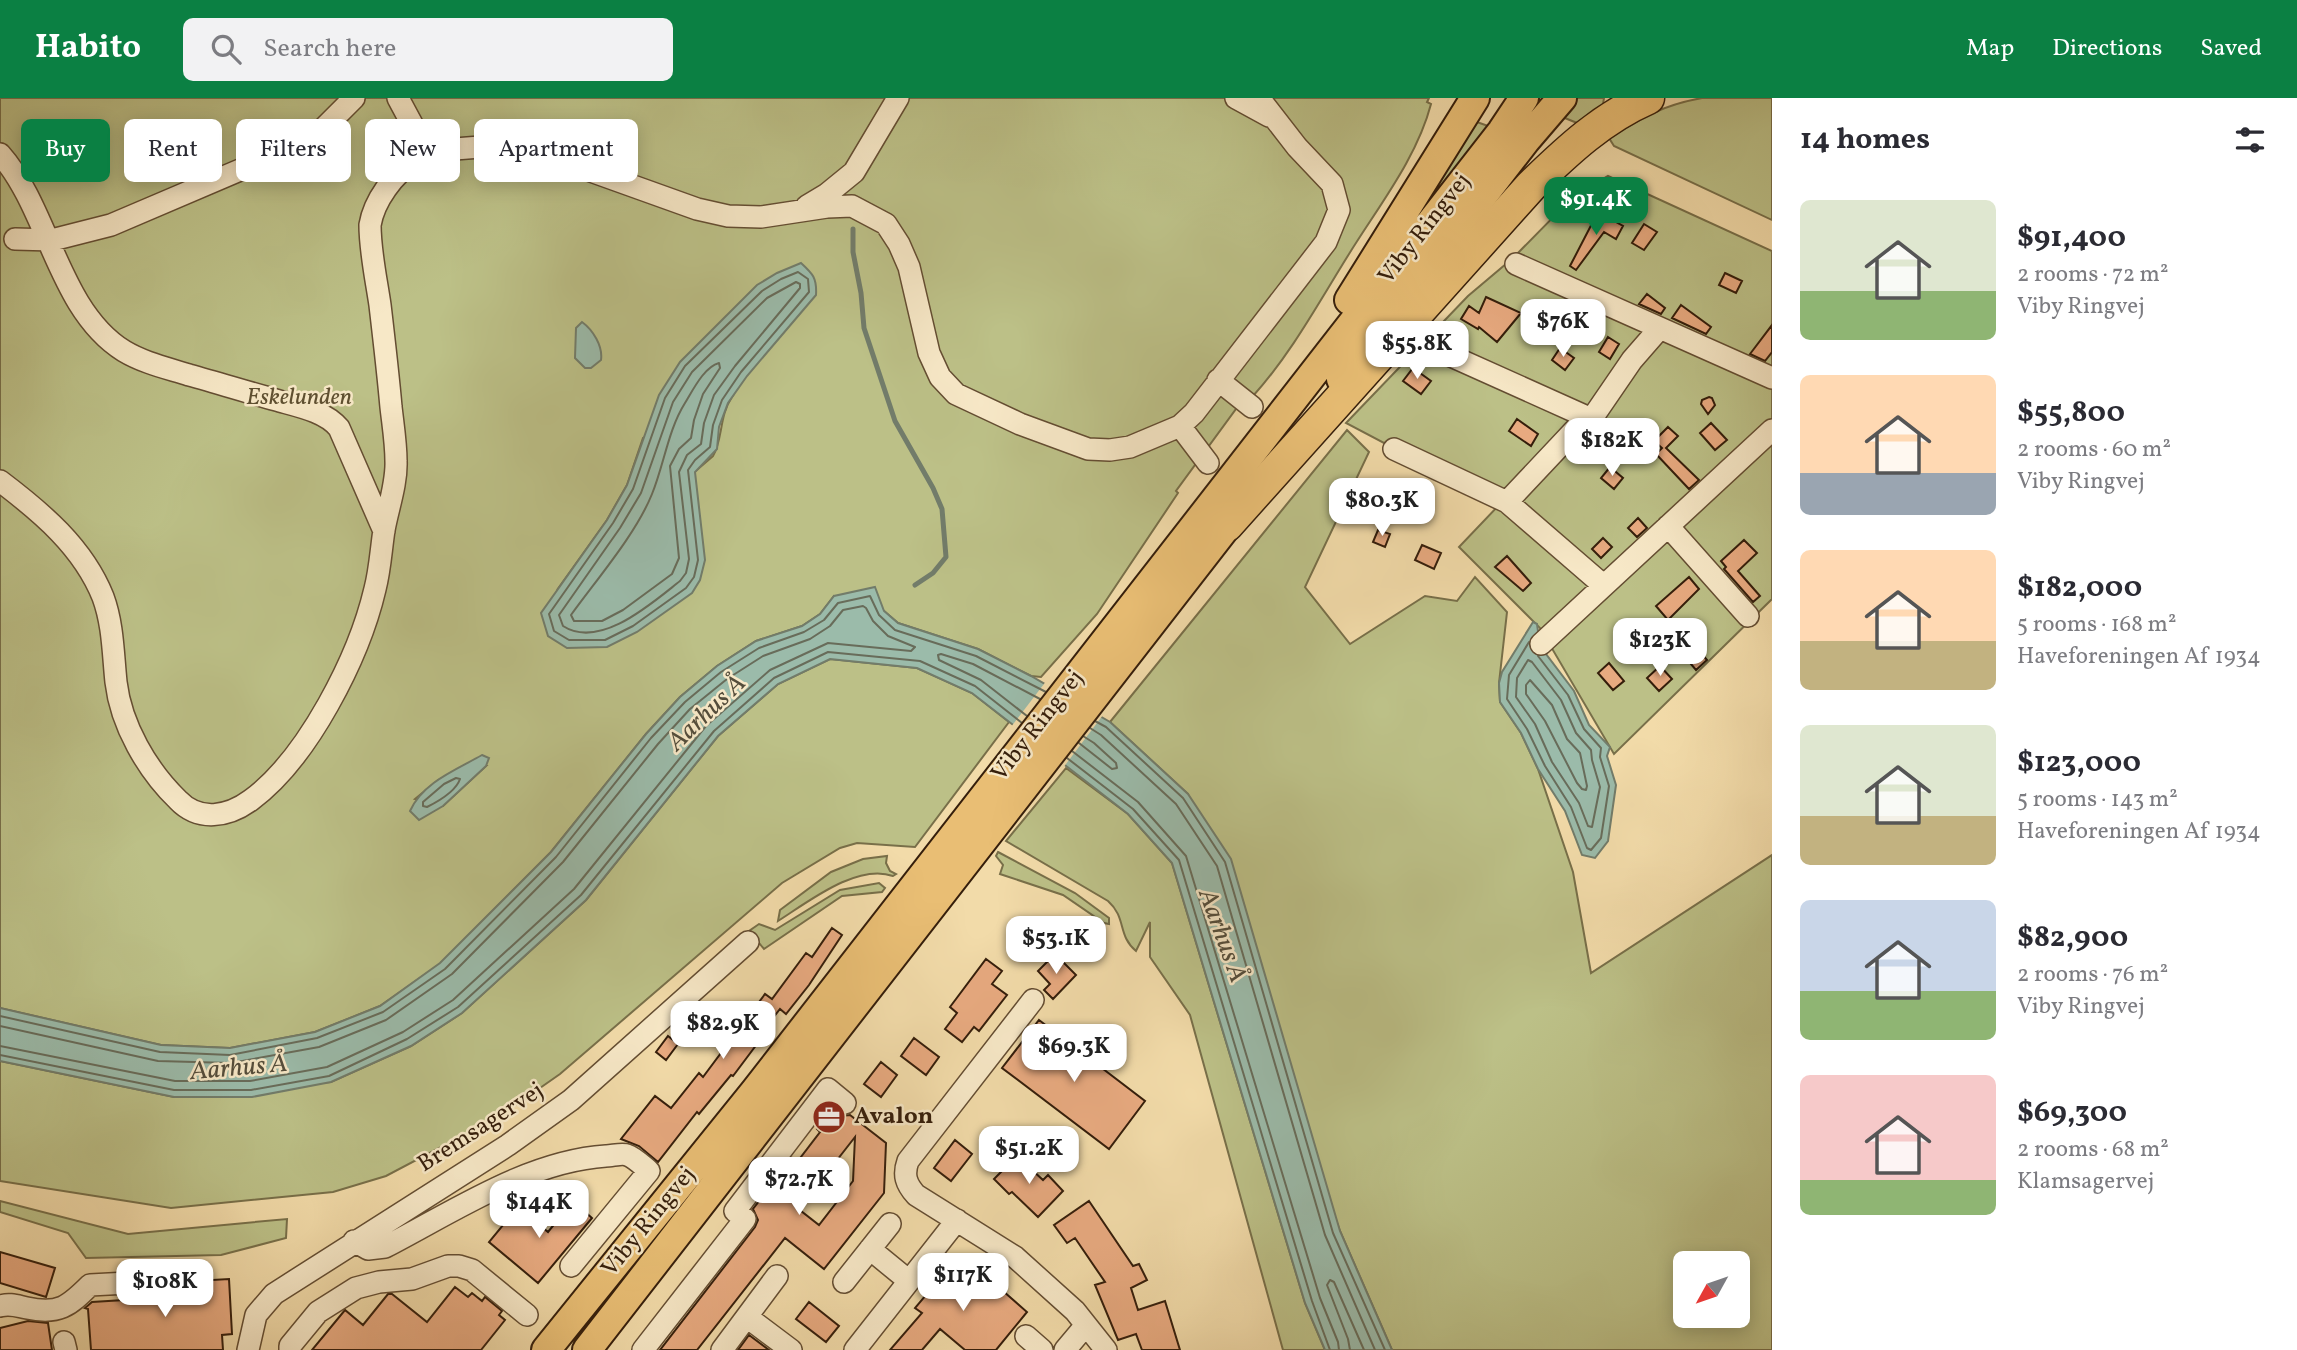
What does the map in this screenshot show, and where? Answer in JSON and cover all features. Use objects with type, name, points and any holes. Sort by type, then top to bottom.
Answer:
[{"type":"highway","points":[[1227,525],[1531,186],[1564,154],[1609,119],[1646,99]]},
{"type":"main road","name":"Viby Ringvej","points":[[1078,695],[1129,610],[1542,103]]},
{"type":"main road","points":[[1129,610],[1202,494],[1340,313],[1469,108]]},
{"type":"main road","name":"Viby Ringvej","points":[[587,1350],[1036,749],[1078,695],[1227,525],[1514,136]]},
{"type":"main road","name":"Viby Ringvej","points":[[546,1350],[1036,749]]},
{"type":"street","points":[[8,243],[74,236],[111,225],[281,154],[319,133],[354,98]]},
{"type":"street","points":[[398,98],[409,119]]},
{"type":"street","points":[[799,211],[854,172],[898,98]]},
{"type":"street","points":[[1236,98],[1274,119]]},
{"type":"street","points":[[840,184],[845,199],[852,206],[886,224],[899,244],[909,267],[929,353],[940,377],[956,394],[1020,424],[1088,449],[1130,447],[1180,426],[1194,413],[1326,242],[1339,210],[1332,184],[1274,119],[1259,98]]},
{"type":"street","points":[[460,149],[493,146],[535,150],[697,209],[729,216],[761,217],[838,205],[852,206]]},
{"type":"street","points":[[0,154],[32,203],[47,240],[89,318],[105,335],[124,350],[149,363],[289,404],[332,420],[381,502],[384,531],[375,589],[360,638],[340,683],[310,734],[270,785],[257,796],[220,815],[205,815],[177,799],[136,744],[119,697],[108,614],[95,580],[75,549],[59,531],[0,481]]},
{"type":"street","points":[[381,502],[396,463],[370,225],[375,204],[393,182]]},
{"type":"street","points":[[8,243],[25,222],[32,203]]},
{"type":"street","points":[[1516,264],[1772,377]]},
{"type":"street","points":[[1507,502],[1587,417],[1595,414],[1632,360],[1659,329]]},
{"type":"street","points":[[1440,351],[1587,417]]},
{"type":"street","points":[[1217,380],[1252,408]]},
{"type":"street","points":[[1180,426],[1208,463]]},
{"type":"street","points":[[1541,644],[1772,430]]},
{"type":"street","points":[[1394,449],[1507,502],[1603,585]]},
{"type":"street","points":[[1668,526],[1748,616]]},
{"type":"street","name":"Bremsagervej","points":[[248,1350],[256,1315],[274,1294],[508,1145],[571,1100],[748,942]]},
{"type":"street","points":[[1033,1000],[908,1161],[905,1179],[916,1195],[1015,1257],[1075,1311],[1106,1350]]},
{"type":"street","points":[[643,1350],[745,1219],[735,1211],[828,1089],[845,1103]]},
{"type":"street","points":[[354,1241],[368,1249],[385,1247],[534,1172],[589,1157],[628,1155],[649,1171],[571,1266]]},
{"type":"street","points":[[855,1350],[957,1220]]},
{"type":"street","points":[[844,1282],[890,1224]]},
{"type":"street","points":[[870,1249],[909,1281]]},
{"type":"street","points":[[290,1350],[290,1346],[318,1312],[356,1288],[379,1282],[412,1279],[448,1266],[472,1270],[527,1315]]},
{"type":"street","points":[[722,1350],[778,1276]]},
{"type":"street","points":[[0,1306],[8,1304],[38,1311],[62,1308],[70,1305],[90,1285],[147,1282]]},
{"type":"street","points":[[747,1317],[790,1350]]},
{"type":"street","points":[[1065,1350],[1086,1325]]},
{"type":"green space","name":"Eskelunden","points":[[0,98],[1429,98],[1427,102],[1431,104],[1425,124],[1407,163],[1292,345],[1253,396],[1247,394],[1176,491],[1178,493],[1097,614],[1041,677],[1031,676],[978,649],[898,623],[884,611],[834,596],[820,614],[802,626],[756,641],[717,666],[680,697],[646,734],[551,852],[440,964],[380,1006],[315,1032],[230,1048],[161,1045],[0,1008]],"holes":[[[732,397],[713,456],[557,590],[607,520],[627,485],[643,438]],[[469,766],[486,766],[443,806],[415,799],[438,780]]]},
{"type":"green space","points":[[1576,98],[1604,98],[1602,110],[1582,125],[1560,116]]},
{"type":"green space","points":[[1702,98],[1772,98],[1772,220],[1614,146],[1609,138],[1654,113]]},
{"type":"green space","points":[[1474,121],[1491,127],[1401,243]]},
{"type":"green space","points":[[1608,176],[1772,251],[1772,599],[1614,754],[1540,628],[1459,547],[1500,504],[1346,423],[1468,296],[1513,258],[1573,197]]},
{"type":"green space","points":[[1347,430],[1369,452],[1305,587],[1350,644],[1425,596],[1457,601],[1475,577],[1507,612],[1499,683],[1500,702],[1521,733],[1538,769],[1573,872],[1591,973],[1772,855],[1772,1350],[1392,1350],[1340,1231],[1188,794],[1110,722]]},
{"type":"green space","points":[[830,659],[917,668],[972,693],[1009,722],[915,847],[857,843],[840,848],[782,883],[560,1074],[500,1116],[386,1176],[333,1192],[171,1208],[0,1181],[0,1061],[174,1097],[331,1082],[411,1046],[462,1013],[586,900],[718,736],[778,684]]},
{"type":"green space","points":[[1066,768],[1128,814],[1172,863],[1305,1303],[1325,1350],[1283,1350],[1190,1015],[1150,957],[1150,922],[1136,951],[1126,939],[1118,914],[1108,901],[1006,841]]},
{"type":"green space","points":[[998,852],[1075,893],[1109,918],[1109,924],[1063,895],[1000,874],[1003,865],[996,856]]},
{"type":"green space","points":[[887,856],[886,863],[890,871],[896,874],[893,876],[879,873],[864,875],[833,886],[778,921],[780,910],[831,872],[863,859]]},
{"type":"green space","points":[[879,883],[885,888],[882,892],[842,896],[764,949],[749,931],[759,924],[775,930],[840,890]]},
{"type":"green space","points":[[0,1201],[128,1234],[287,1219],[286,1238],[221,1255],[86,1258],[68,1233],[0,1212]]},
{"type":"water","points":[[801,263],[813,277],[816,295],[747,376],[728,403],[719,427],[717,449],[695,472],[705,560],[700,580],[692,593],[637,632],[607,647],[567,648],[548,636],[541,613],[607,520],[627,485],[659,395],[680,362],[757,285]]},
{"type":"water","points":[[582,322],[590,329],[600,349],[601,360],[591,368],[585,368],[575,358],[576,328]]},
{"type":"water","name":"Aarhus Å","points":[[875,587],[884,611],[898,623],[978,649],[1110,722],[1188,794],[1231,859],[1340,1231],[1392,1350],[1325,1350],[1305,1303],[1172,863],[1128,814],[972,693],[917,668],[830,659],[778,684],[718,736],[586,900],[462,1013],[411,1046],[331,1082],[252,1097],[174,1097],[0,1061],[0,1008],[161,1045],[230,1048],[315,1032],[380,1006],[440,963],[551,852],[646,734],[680,697],[717,666],[756,641],[802,626],[820,614],[834,596]]},
{"type":"water","points":[[1533,622],[1537,624],[1540,646],[1574,691],[1589,725],[1610,747],[1607,756],[1616,785],[1608,841],[1595,858],[1582,855],[1565,811],[1538,769],[1521,733],[1500,702],[1499,683],[1502,672]]},
{"type":"water","points":[[482,755],[489,758],[486,766],[443,806],[419,820],[410,811],[432,784]]},
{"type":"pier","points":[[1047,680],[1103,715],[1063,768],[1011,727]]},
{"type":"building","points":[[1598,212],[1623,226],[1616,239],[1604,232],[1576,270],[1570,266]]},
{"type":"building","points":[[1644,224],[1657,232],[1644,250],[1632,243]]},
{"type":"building","points":[[1725,273],[1742,281],[1736,293],[1719,285]]},
{"type":"building","points":[[1647,294],[1665,308],[1661,314],[1639,304]]},
{"type":"building","points":[[1486,297],[1521,313],[1497,342],[1479,327],[1478,329],[1461,319],[1469,306],[1479,313]]},
{"type":"building","points":[[1681,305],[1711,327],[1706,334],[1672,318]]},
{"type":"building","points":[[1578,306],[1588,315],[1573,332],[1563,324]]},
{"type":"building","points":[[1772,325],[1772,352],[1765,361],[1750,354]]},
{"type":"building","points":[[1608,337],[1619,344],[1610,359],[1599,352]]},
{"type":"building","points":[[1560,348],[1574,358],[1565,370],[1552,360]]},
{"type":"building","points":[[1413,368],[1431,381],[1421,394],[1403,381]]},
{"type":"building","points":[[1709,397],[1715,405],[1708,414],[1701,404],[1702,400]]},
{"type":"building","points":[[1517,419],[1538,434],[1531,446],[1509,431]]},
{"type":"building","points":[[1711,423],[1727,440],[1715,450],[1700,433]]},
{"type":"building","points":[[1668,427],[1678,436],[1666,448],[1699,480],[1689,489],[1656,454],[1662,448],[1654,441]]},
{"type":"building","points":[[1610,467],[1623,478],[1614,489],[1601,478]]},
{"type":"building","points":[[1638,518],[1647,528],[1637,537],[1628,528]]},
{"type":"building","points":[[1378,530],[1390,534],[1385,547],[1373,542]]},
{"type":"building","points":[[1603,538],[1612,547],[1601,558],[1592,549]]},
{"type":"building","points":[[1744,540],[1757,553],[1738,571],[1760,596],[1753,602],[1724,569],[1726,567],[1721,561]]},
{"type":"building","points":[[1422,545],[1441,553],[1434,569],[1415,560]]},
{"type":"building","points":[[1507,556],[1531,583],[1523,591],[1495,567]]},
{"type":"building","points":[[1689,577],[1699,589],[1668,620],[1656,606]]},
{"type":"building","points":[[1691,642],[1707,660],[1696,670],[1680,651]]},
{"type":"building","points":[[1609,663],[1624,681],[1613,690],[1598,673]]},
{"type":"building","points":[[1660,666],[1672,679],[1659,691],[1647,678]]},
{"type":"building","points":[[832,928],[842,935],[809,985],[786,1014],[780,1009],[757,1038],[760,1040],[733,1076],[731,1075],[699,1114],[697,1112],[658,1162],[639,1146],[621,1139],[655,1096],[671,1108],[699,1073],[703,1077],[765,994],[772,999],[806,953],[812,957]]},
{"type":"building","points":[[1055,954],[1076,975],[1053,999],[1044,990],[1050,984],[1038,971]]},
{"type":"building","points":[[986,959],[1002,971],[992,984],[1007,995],[979,1031],[974,1027],[962,1042],[945,1029],[957,1013],[950,1007]]},
{"type":"building","points":[[1039,1020],[1145,1101],[1109,1149],[1002,1068]]},
{"type":"building","points":[[668,1036],[678,1044],[666,1060],[656,1052]]},
{"type":"building","points":[[914,1038],[939,1057],[926,1075],[901,1056]]},
{"type":"building","points":[[881,1062],[897,1075],[881,1097],[864,1084]]},
{"type":"building","points":[[832,1109],[842,1116],[850,1115],[886,1143],[884,1193],[824,1269],[785,1238],[697,1350],[660,1350],[755,1227],[758,1220],[753,1209],[792,1158],[797,1162],[820,1132],[817,1129]],"holes":[[[855,1137],[853,1181],[819,1225],[796,1207],[827,1166],[830,1169]]]},
{"type":"building","points":[[955,1140],[972,1154],[951,1181],[934,1168]]},
{"type":"building","points":[[1017,1156],[1043,1180],[1048,1175],[1063,1191],[1038,1217],[994,1179]]},
{"type":"building","points":[[573,1201],[592,1218],[538,1283],[489,1242],[518,1207],[548,1232]]},
{"type":"building","points":[[1089,1201],[1133,1266],[1139,1264],[1147,1280],[1131,1288],[1138,1310],[1165,1301],[1180,1350],[1142,1350],[1136,1334],[1118,1340],[1095,1285],[1105,1282],[1075,1238],[1067,1243],[1054,1225]]},
{"type":"building","points":[[0,1252],[55,1268],[46,1297],[0,1283]]},
{"type":"building","points":[[958,1257],[1001,1294],[1003,1291],[1027,1312],[996,1350],[965,1350],[940,1329],[922,1350],[890,1350],[922,1313],[915,1308]]},
{"type":"building","points":[[229,1279],[232,1334],[222,1335],[223,1350],[91,1350],[88,1309],[85,1308],[92,1302],[157,1298],[156,1291],[160,1283]]},
{"type":"building","points":[[455,1287],[468,1297],[472,1293],[482,1301],[485,1297],[502,1311],[499,1315],[505,1320],[481,1350],[312,1350],[345,1310],[363,1325],[388,1294],[392,1294],[427,1322]]},
{"type":"building","points":[[809,1302],[839,1326],[826,1342],[796,1319]]},
{"type":"building","points":[[28,1321],[48,1323],[52,1350],[0,1350],[0,1328]]},
{"type":"building","points":[[749,1335],[769,1350],[738,1350]]},
{"type":"waterway","points":[[853,229],[853,252],[864,328],[895,421],[942,509],[946,557],[933,573],[915,585]]},
{"type":"place","name":"Avalon","points":[[829,1117]]}]
